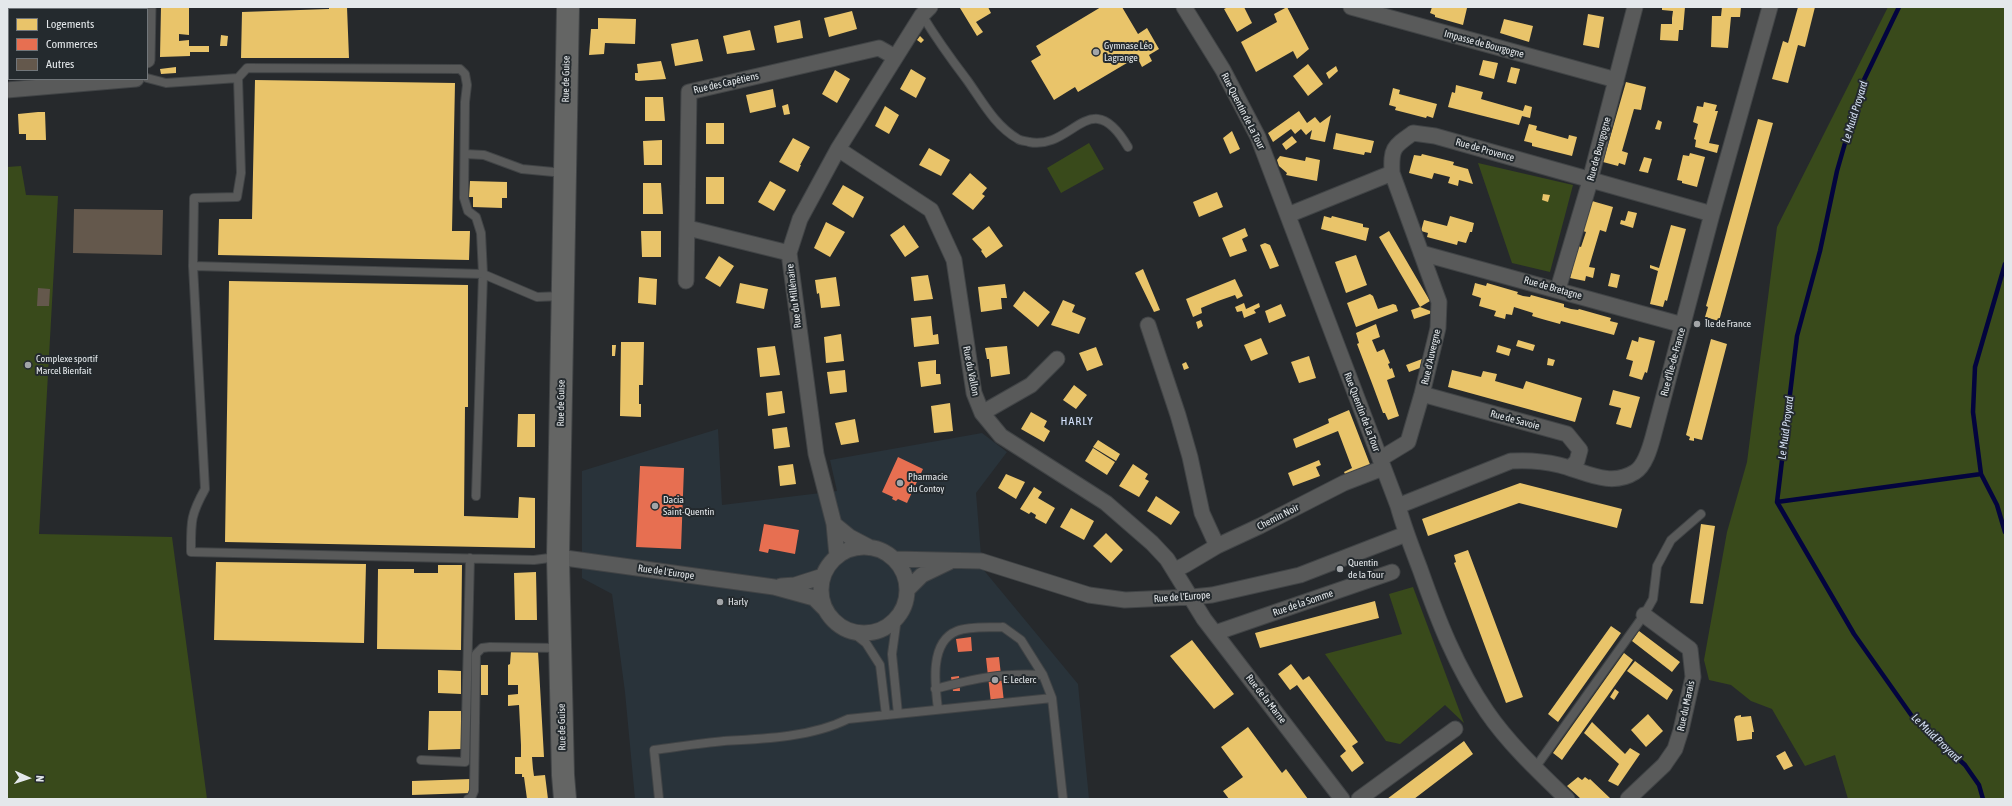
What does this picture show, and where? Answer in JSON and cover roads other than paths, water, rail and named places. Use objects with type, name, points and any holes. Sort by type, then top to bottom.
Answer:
[{"type":"main road","name":"Rue de Guise","points":[[565,799],[563,775],[558,557],[568,7]]},
{"type":"street","name":"Rue Quentin de La Tour","points":[[1184,7],[1223,70],[1258,137],[1398,506],[1406,534],[1439,624],[1457,665],[1487,713],[1535,768],[1567,799]]},
{"type":"street","name":"Impasse de Bourgogne","points":[[1351,7],[1609,78],[1616,82]]},
{"type":"street","name":"Rue de Bourgogne","points":[[1558,289],[1590,181],[1635,7]]},
{"type":"street","name":"Rue d'Île-de-France","points":[[1398,506],[1511,461],[1531,460],[1570,468],[1598,478],[1615,479],[1636,472],[1647,456],[1653,437],[1712,214],[1770,7]]},
{"type":"street","name":"Rue du Millénaire","points":[[837,556],[834,524],[816,454],[789,253],[800,219],[838,149],[895,57],[926,11]]},
{"type":"street","name":"Rue des Capétiens","points":[[686,281],[689,92],[879,48],[895,57]]},
{"type":"street","points":[[7,90],[124,80]]},
{"type":"street","name":"Rue de Provence","points":[[1392,173],[1392,159],[1396,144],[1413,133],[1435,136],[1590,181],[1712,214]]},
{"type":"street","name":"Rue du Vallon","points":[[838,149],[931,210],[954,260],[974,393],[982,413],[1001,436],[1106,503],[1152,543],[1175,570],[1192,597]]},
{"type":"street","points":[[1288,215],[1392,173]]},
{"type":"street","name":"Rue d'Auvergne","points":[[1382,463],[1408,442],[1422,394],[1438,328],[1439,302],[1392,173]]},
{"type":"street","points":[[688,228],[789,253]]},
{"type":"street","name":"Rue de Bretagne","points":[[1421,253],[1683,324]]},
{"type":"street","points":[[1148,325],[1186,443],[1202,513],[1217,546]]},
{"type":"street","points":[[982,413],[1031,385],[1057,359]]},
{"type":"street","name":"Rue de Savoie","points":[[1422,394],[1567,434],[1580,450],[1576,461],[1570,468]]},
{"type":"street","name":"Chemin Noir","points":[[1175,570],[1217,546],[1260,526],[1382,463]]},
{"type":"street","points":[[834,524],[850,537],[869,547],[886,552],[895,559],[902,568],[908,589],[906,600],[897,618],[888,626],[877,631],[864,633],[852,632],[837,623],[826,610],[822,599],[821,587],[823,576],[829,565],[837,556],[847,550],[858,547],[869,547]]},
{"type":"street","name":"Rue de l'Europe","points":[[895,559],[920,561],[954,559],[981,561],[999,565],[1089,595],[1125,600],[1192,597],[1212,595],[1300,575],[1406,534]]},
{"type":"street","name":"Rue de l'Europe","points":[[558,557],[774,587],[814,598],[826,610]]},
{"type":"street","points":[[908,589],[922,575],[954,559]]},
{"type":"street","name":"Rue de la Somme","points":[[1215,633],[1392,572]]},
{"type":"street","name":"Rue de l'Europe","points":[[774,587],[795,585],[823,576]]},
{"type":"street","name":"Rue de la Marne","points":[[1192,597],[1204,619],[1264,695],[1342,799]]},
{"type":"street","name":"Rue du Marais","points":[[1628,799],[1664,765],[1675,749],[1682,730],[1693,677],[1690,649],[1644,615]]},
{"type":"street","points":[[1359,799],[1455,729]]},
{"type":"lane","points":[[926,11],[998,125],[1019,140],[1040,144],[1054,140],[1083,122],[1100,119],[1111,124],[1118,130],[1128,147]]},
{"type":"lane","points":[[476,496],[483,274],[482,233],[476,218],[468,211],[464,198],[465,102],[467,85],[465,74],[460,69],[247,68],[238,78],[241,173],[237,197],[194,198],[193,266],[205,489],[193,510],[191,523],[191,552],[534,560],[558,557]]},
{"type":"lane","points":[[148,78],[166,83],[238,78]]},
{"type":"lane","points":[[465,154],[484,155],[522,169],[565,173]]},
{"type":"lane","points":[[193,266],[483,274],[537,297],[563,296]]},
{"type":"lane","points":[[1535,768],[1644,615],[1653,599],[1657,566],[1670,540],[1701,514]]},
{"type":"lane","points":[[421,760],[466,762],[470,558]]},
{"type":"lane","points":[[897,618],[892,654],[898,714]]},
{"type":"lane","points":[[938,709],[935,689],[937,653],[946,636],[959,630],[1003,627],[1021,640],[1043,675],[1052,698],[1063,799]]},
{"type":"lane","points":[[852,632],[866,643],[880,665],[886,715]]},
{"type":"lane","points":[[468,799],[471,798],[474,791],[476,654],[482,648],[490,647],[560,648]]},
{"type":"lane","points":[[935,689],[979,677],[1014,673],[1043,675]]},
{"type":"lane","points":[[659,799],[654,750],[724,741],[759,740],[831,728],[848,719],[1052,698]]},
{"type":"waterway","name":"Le Muid Proyard","points":[[1899,7],[1862,84],[1837,171],[1820,251],[1797,336],[1777,502],[1854,634],[1914,719],[1965,765],[1979,785],[1983,799]]},
{"type":"waterway","points":[[2005,264],[1975,367],[1973,412],[1981,474],[1997,505],[2005,532]]},
{"type":"waterway","points":[[1777,502],[1981,474]]},
{"type":"place","name":"Gymnase Léo Lagrange","points":[[1096,52]]},
{"type":"place","name":"Île de France","points":[[1697,324]]},
{"type":"place","name":"Complexe sportif Marcel Bienfait","points":[[28,365]]},
{"type":"place","name":"Pharmacie du Contoy","points":[[900,483]]},
{"type":"place","name":"Dacia Saint-Quentin","points":[[655,506]]},
{"type":"place","name":"Quentin de la Tour","points":[[1340,569]]},
{"type":"place","name":"Harly","points":[[720,602]]},
{"type":"place","name":"E. Leclerc","points":[[995,680]]},
{"type":"district","name":"HARLY","points":[[1077,421]]}]
